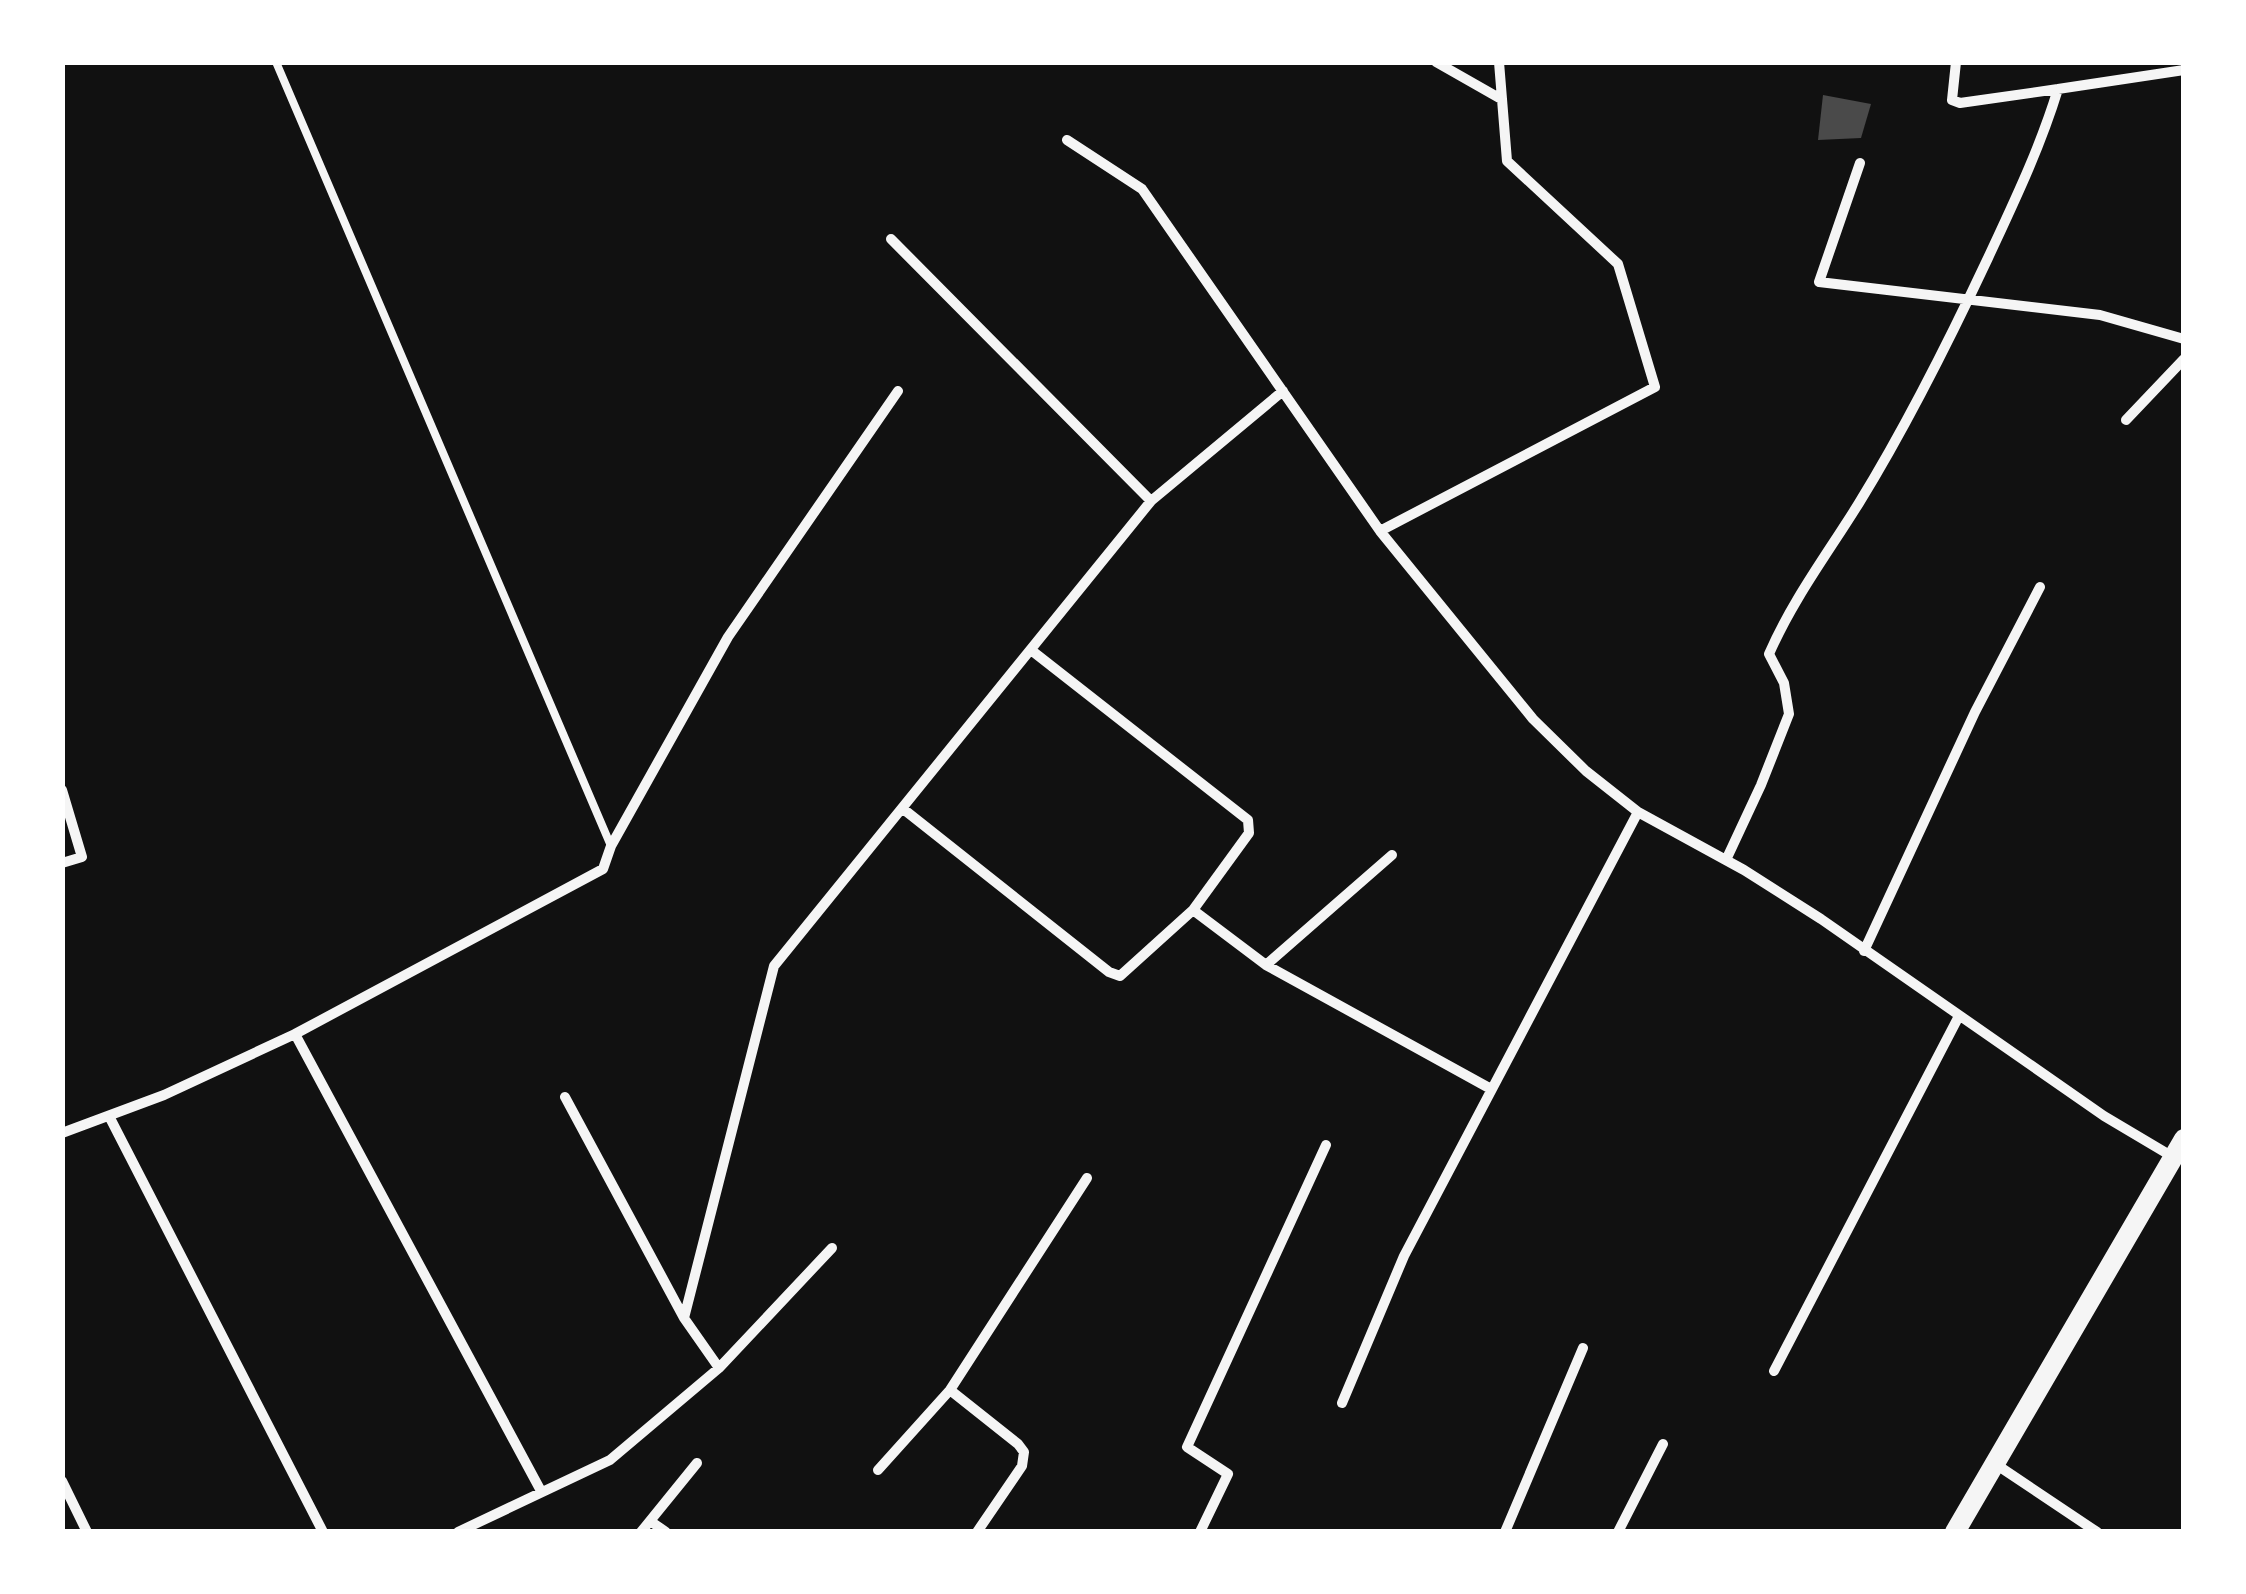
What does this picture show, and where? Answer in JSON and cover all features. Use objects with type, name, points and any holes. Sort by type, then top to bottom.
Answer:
[{"type":"main road","points":[[1954,1532],[2178,1148]]},
{"type":"street","points":[[1436,62],[1501,99]]},
{"type":"street","points":[[1380,531],[1655,387],[1618,264],[1506,161],[1499,62]]},
{"type":"street","points":[[1956,62],[1951,93],[1952,100],[1960,103],[2184,70]]},
{"type":"street","points":[[1726,860],[1789,714],[1784,683],[1770,654],[1779,631],[1811,573],[1859,503],[1969,298],[2042,144],[2058,88]]},
{"type":"street","points":[[1067,140],[1142,189],[1380,531],[1533,719],[1586,770],[1638,812],[1821,919],[2104,1116],[2178,1148]]},
{"type":"street","points":[[1860,164],[1819,282],[2100,315],[2184,339]]},
{"type":"street","points":[[892,239],[1151,501]]},
{"type":"street","points":[[2126,420],[2184,359]]},
{"type":"street","points":[[62,1134],[164,1094],[294,1034],[603,870],[610,846],[728,637],[898,391]]},
{"type":"street","points":[[684,1318],[774,966],[1151,501],[1283,391]]},
{"type":"street","points":[[1864,951],[1975,712],[2040,587]]},
{"type":"street","points":[[902,808],[1109,972],[1120,976],[1194,910],[1249,833],[1248,820],[1030,650]]},
{"type":"street","points":[[62,790],[82,858],[62,863]]},
{"type":"street","points":[[1342,1402],[1404,1256],[1638,812]]},
{"type":"street","points":[[1266,965],[1392,855]]},
{"type":"street","points":[[1194,910],[1266,965],[1491,1090]]},
{"type":"street","points":[[1774,1371],[1959,1016]]},
{"type":"street","points":[[294,1034],[542,1491]]},
{"type":"street","points":[[565,1098],[684,1318],[719,1368]]},
{"type":"street","points":[[109,1116],[323,1532]]},
{"type":"street","points":[[1200,1532],[1228,1474],[1188,1448],[1326,1145]]},
{"type":"street","points":[[878,1470],[950,1390],[1087,1178]]},
{"type":"street","points":[[458,1532],[610,1460],[719,1368],[832,1248]]},
{"type":"street","points":[[1505,1532],[1583,1348]]},
{"type":"street","points":[[950,1390],[1024,1452],[1022,1466],[977,1532]]},
{"type":"street","points":[[1618,1532],[1663,1444]]},
{"type":"street","points":[[1994,1463],[2097,1532]]},
{"type":"street","points":[[642,1532],[697,1464]]},
{"type":"street","points":[[62,1482],[87,1532]]},
{"type":"street","points":[[650,1520],[666,1532]]},
{"type":"lane","points":[[276,62],[610,846]]},
{"type":"building","points":[[1823,95],[1871,104],[1861,138],[1818,140]]}]
